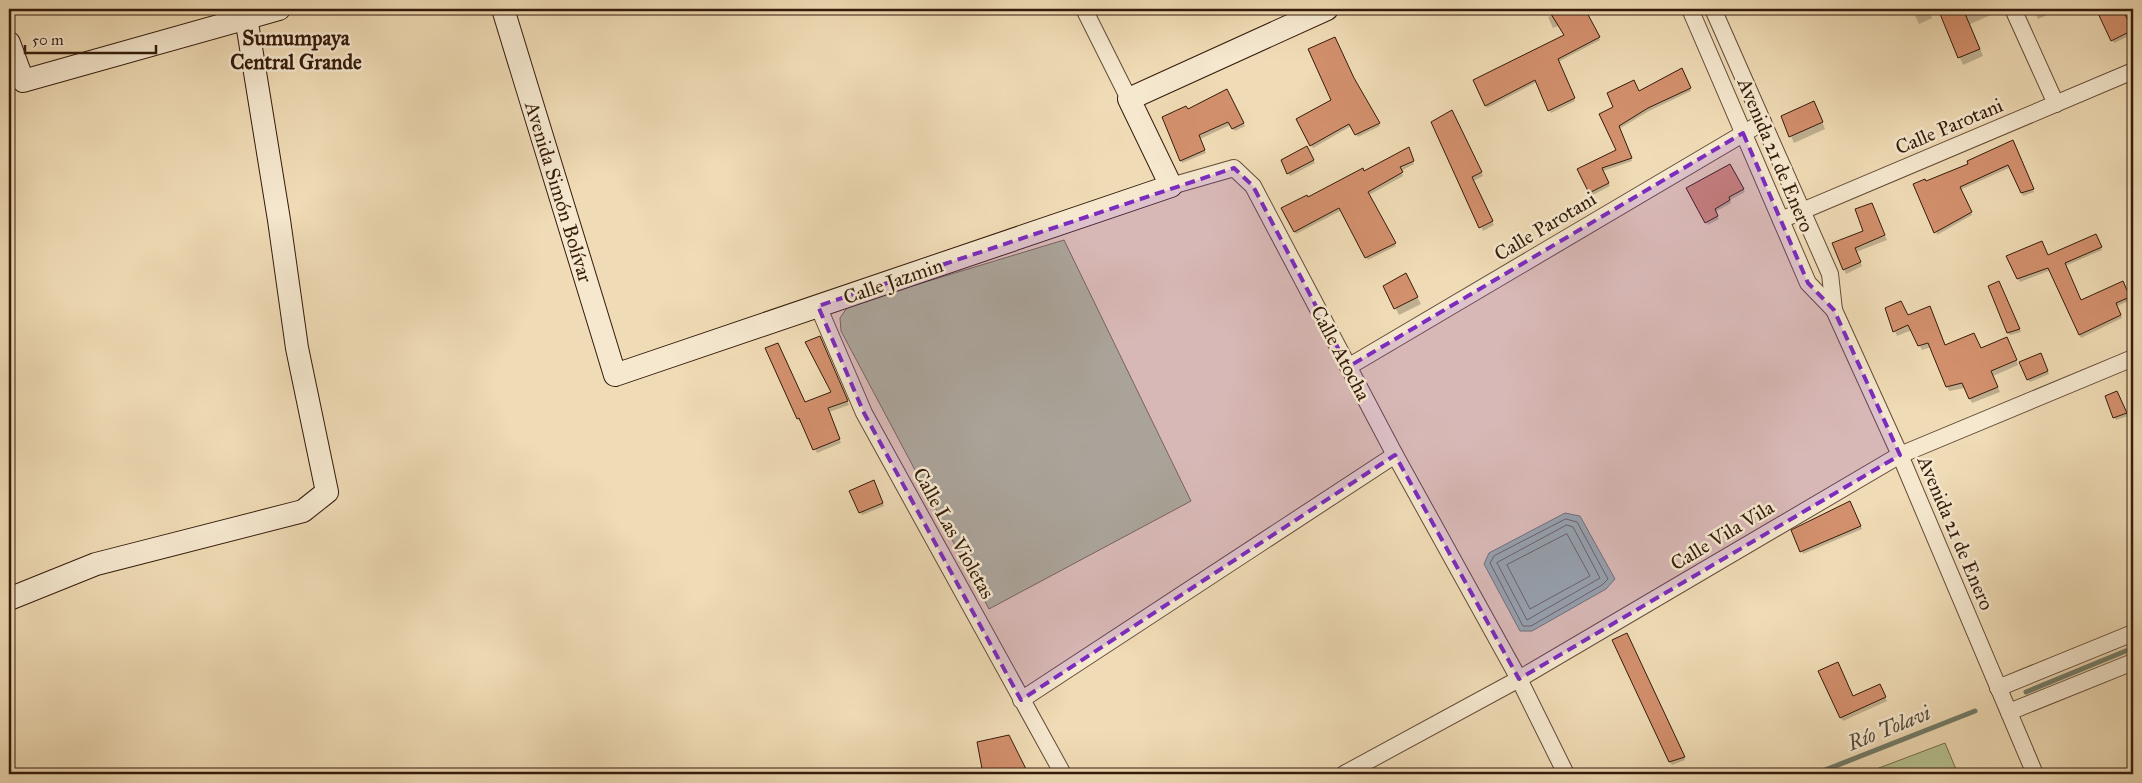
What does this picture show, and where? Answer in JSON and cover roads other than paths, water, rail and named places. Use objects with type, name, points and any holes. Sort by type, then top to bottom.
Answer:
[{"type":"street","points":[[9,43],[23,81],[279,9]]},
{"type":"street","name":"Avenida Simón Bolívar","points":[[503,9],[615,375]]},
{"type":"street","points":[[1084,9],[1171,186]]},
{"type":"street","points":[[1129,99],[1326,9]]},
{"type":"street","name":"Avenida 21 de Enero","points":[[1690,9],[1808,283],[1834,310]]},
{"type":"street","name":"Avenida 21 de Enero","points":[[1713,9],[1830,274],[1834,310],[1900,455],[2035,774]]},
{"type":"street","points":[[2013,9],[2056,104]]},
{"type":"street","points":[[9,599],[96,564],[304,511],[327,492],[297,348],[280,220],[246,17]]},
{"type":"street","name":"Calle Parotani","points":[[1781,220],[2133,71]]},
{"type":"street","name":"Calle Parotani","points":[[1348,367],[1763,122]]},
{"type":"street","name":"Calle Atocha","points":[[1171,186],[1234,168],[1254,186],[1395,455],[1519,680],[1566,774]]},
{"type":"street","name":"Calle Jazmin","points":[[615,375],[1171,186]]},
{"type":"street","name":"Calle Las Violetas","points":[[818,306],[864,413],[1063,774]]},
{"type":"street","name":"Calle Vila Vila","points":[[1344,774],[1519,680],[1900,455],[2133,358]]},
{"type":"street","points":[[1021,700],[1395,455]]},
{"type":"street","points":[[1998,688],[2133,633]]},
{"type":"street","points":[[2009,712],[2133,662]]},
{"type":"water","points":[[1565,513],[1580,516],[1615,579],[1606,589],[1532,631],[1520,631],[1484,564],[1489,553]]},
{"type":"waterway","name":"Río Tolavi","points":[[2026,692],[2133,648]]},
{"type":"waterway","name":"Río Tolavi","points":[[1815,774],[1975,711]]},
{"type":"district","name":"Sumumpaya Central Grande","points":[[296,50]]}]
